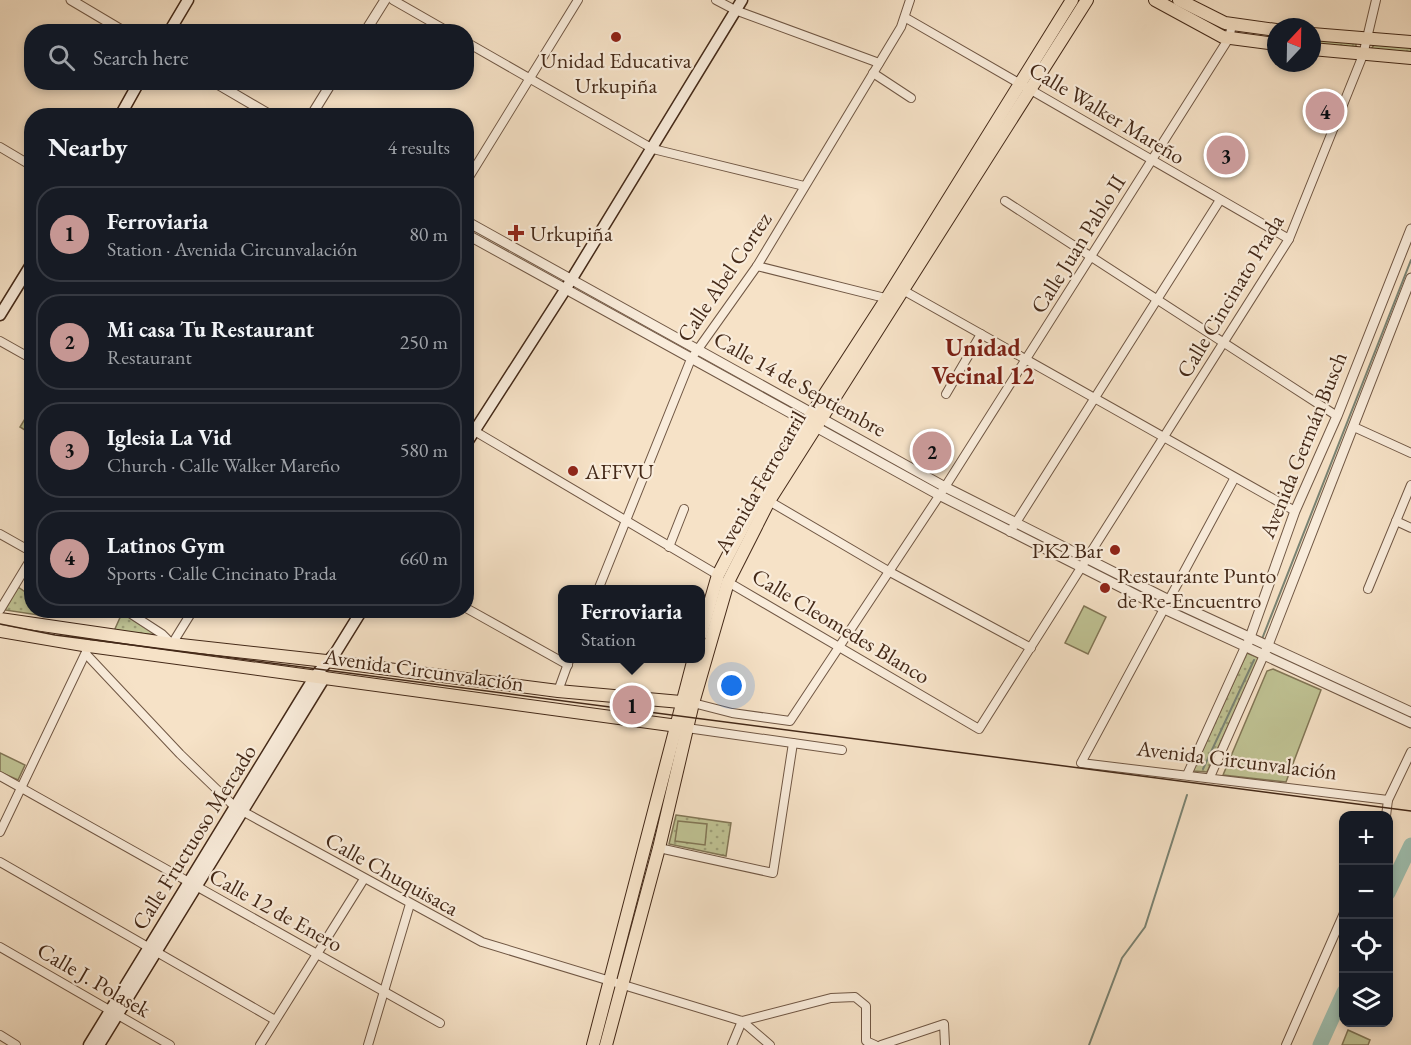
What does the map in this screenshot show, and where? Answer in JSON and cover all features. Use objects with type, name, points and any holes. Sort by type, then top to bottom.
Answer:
[{"type":"main road","points":[[174,24],[188,0]]},
{"type":"main road","points":[[474,425],[568,285],[742,0]]},
{"type":"main road","name":"Avenida Ferrocarril","points":[[1026,86],[1072,0]]},
{"type":"main road","name":"Avenida Ferrocarril","points":[[705,624],[760,494],[813,420],[900,288],[1026,86],[1087,0]]},
{"type":"main road","points":[[1155,0],[1229,38],[1267,43]]},
{"type":"main road","points":[[1179,0],[1232,25],[1267,29]]},
{"type":"main road","points":[[1321,35],[1411,42]]},
{"type":"main road","points":[[1321,50],[1411,58]]},
{"type":"main road","points":[[124,108],[135,90]]},
{"type":"main road","points":[[0,315],[24,276]]},
{"type":"main road","name":"Avenida Ferrocarril","points":[[705,640],[723,578],[769,501],[813,420]]},
{"type":"main road","name":"Calle Fructuoso Mercado","points":[[88,1045],[114,1012],[357,618]]},
{"type":"main road","name":"Avenida Circunvalación","points":[[0,619],[327,666],[682,727]]},
{"type":"main road","name":"Avenida Circunvalación","points":[[0,631],[88,650],[327,666],[558,691],[687,702]]},
{"type":"main road","name":"Avenida Ferrocarril","points":[[593,1045],[659,848],[693,663]]},
{"type":"main road","name":"Avenida Ferrocarril","points":[[687,702],[698,663]]},
{"type":"main road","name":"Avenida Ferrocarril","points":[[606,1045],[616,982],[682,727]]},
{"type":"main road","name":"Calle Fructuoso Mercado","points":[[99,1045],[114,1012]]},
{"type":"street","points":[[71,0],[112,24]]},
{"type":"street","points":[[370,24],[385,0]]},
{"type":"street","points":[[393,0],[435,24]]},
{"type":"street","points":[[474,169],[578,0]]},
{"type":"street","points":[[716,0],[735,10],[879,63]]},
{"type":"street","name":"Calle Abel Cortez","points":[[600,585],[691,359],[756,266],[906,18],[910,0]]},
{"type":"street","name":"Calle Cincinato Prada","points":[[980,729],[1289,240],[1363,55],[1376,0]]},
{"type":"street","name":"Calle Walker Mareño","points":[[906,18],[1289,240]]},
{"type":"street","name":"Calle Juan Pablo II","points":[[790,721],[838,646],[890,572],[1152,161],[1229,38],[1232,25]]},
{"type":"street","points":[[474,46],[653,149],[804,186]]},
{"type":"street","points":[[873,73],[911,98]]},
{"type":"street","points":[[228,90],[258,108]]},
{"type":"street","points":[[316,108],[327,90]]},
{"type":"street","points":[[0,147],[24,161]]},
{"type":"street","points":[[1010,532],[1220,200]]},
{"type":"street","points":[[1005,201],[1337,416]]},
{"type":"street","name":"Calle 14 de Septiembre","points":[[474,226],[691,359],[813,420],[942,491],[1010,532],[1162,608],[1411,712]]},
{"type":"street","name":"Avenida Germán Busch","points":[[1187,775],[1248,644],[1295,511],[1337,416],[1411,229]]},
{"type":"street","name":"Calle 14 de Septiembre","points":[[474,238],[697,349],[813,420]]},
{"type":"street","points":[[756,266],[892,300]]},
{"type":"street","name":"Avenida Germán Busch","points":[[1210,777],[1266,650],[1409,289],[1411,278]]},
{"type":"street","points":[[900,288],[1234,479],[1295,511]]},
{"type":"street","points":[[946,394],[981,334]]},
{"type":"street","points":[[0,340],[24,354]]},
{"type":"street","points":[[1354,427],[1411,453]]},
{"type":"street","name":"Calle Cleomedes Blanco","points":[[474,431],[980,729]]},
{"type":"street","points":[[1162,608],[1169,600],[1234,479]]},
{"type":"street","points":[[1368,589],[1411,484]]},
{"type":"street","name":"Calle 14 de Septiembre","points":[[942,491],[1087,558],[1248,644]]},
{"type":"street","points":[[769,501],[890,572],[1030,648]]},
{"type":"street","points":[[669,547],[684,509]]},
{"type":"street","points":[[1396,521],[1411,528]]},
{"type":"street","points":[[0,534],[24,548]]},
{"type":"street","points":[[0,610],[24,570]]},
{"type":"street","name":"Avenida Circunvalación","points":[[1162,608],[1081,763],[1388,800]]},
{"type":"street","points":[[474,612],[558,656]]},
{"type":"street","points":[[137,618],[162,634],[172,644],[188,618]]},
{"type":"street","points":[[0,832],[88,650]]},
{"type":"street","name":"Calle Chuquisaca","points":[[88,650],[180,754],[239,809],[482,942],[742,1021]]},
{"type":"street","name":"Calle 14 de Septiembre","points":[[1266,650],[1411,723]]},
{"type":"street","points":[[558,691],[569,663]]},
{"type":"street","name":"Avenida Circunvalación","points":[[687,702],[732,713],[790,721]]},
{"type":"street","name":"Avenida Circunvalación","points":[[682,727],[843,750]]},
{"type":"street","points":[[659,848],[773,873],[793,743]]},
{"type":"street","points":[[1387,811],[1388,800],[1411,752]]},
{"type":"street","name":"Calle 12 de Enero","points":[[0,776],[440,1023]]},
{"type":"street","points":[[0,862],[275,1020]]},
{"type":"street","points":[[261,1045],[364,879]]},
{"type":"street","points":[[368,1045],[410,904]]},
{"type":"street","points":[[1286,1045],[1341,919]]},
{"type":"street","name":"Calle J. Polasek","points":[[0,947],[170,1045]]},
{"type":"street","points":[[742,1021],[831,999],[855,997],[866,1006],[866,1041],[875,1045]]},
{"type":"street","points":[[732,1045],[742,1021]]},
{"type":"street","points":[[742,1021],[770,1045]]},
{"type":"street","points":[[881,1045],[945,1024],[945,1045]]},
{"type":"street","points":[[0,1035],[16,1045]]},
{"type":"green space","points":[[1321,39],[1356,43],[1356,48],[1321,45]]},
{"type":"green space","points":[[1374,45],[1411,47],[1411,53],[1371,49]]},
{"type":"green space","points":[[18,587],[24,591],[24,613],[5,610]]},
{"type":"green space","points":[[1084,606],[1106,617],[1088,654],[1065,643]]},
{"type":"green space","points":[[120,618],[133,618],[158,635],[114,631]]},
{"type":"green space","points":[[1247,653],[1259,658],[1207,772],[1193,771]]},
{"type":"green space","points":[[1273,669],[1321,690],[1286,782],[1223,775],[1267,671]]},
{"type":"green space","points":[[0,753],[25,765],[18,780],[0,772]]},
{"type":"green space","points":[[676,815],[731,823],[726,856],[669,844]]},
{"type":"green space","points":[[678,821],[707,824],[705,845],[675,841]]},
{"type":"green space","points":[[1348,1030],[1370,1040],[1368,1045],[1342,1045]]},
{"type":"waterway","points":[[1262,639],[1411,260]]},
{"type":"waterway","points":[[1203,769],[1254,660]]},
{"type":"waterway","points":[[1089,1045],[1122,958],[1145,927],[1187,795]]},
{"type":"waterway","points":[[1393,883],[1411,845]]},
{"type":"waterway","points":[[1320,1045],[1339,1003]]},
{"type":"tram line","points":[[0,624],[55,635],[1411,811]]},
{"type":"place","name":"Unidad Educativa Urkupiña","points":[[616,37]]},
{"type":"place","name":"Latinos Gym","points":[[1325,111]]},
{"type":"place","name":"Iglesia La Vid","points":[[1226,155]]},
{"type":"place","name":"Urkupiña","points":[[516,233]]},
{"type":"place","name":"Mi casa Tu Restaurant","points":[[932,451]]},
{"type":"place","name":"AFFVU","points":[[573,471]]},
{"type":"place","name":"PK2 Bar","points":[[1115,550]]},
{"type":"place","name":"Restaurante Punto de Re-Encuentro","points":[[1105,588]]},
{"type":"place","name":"Ferroviaria","points":[[632,705]]},
{"type":"district","name":"Unidad Vecinal 12","points":[[983,361]]}]
